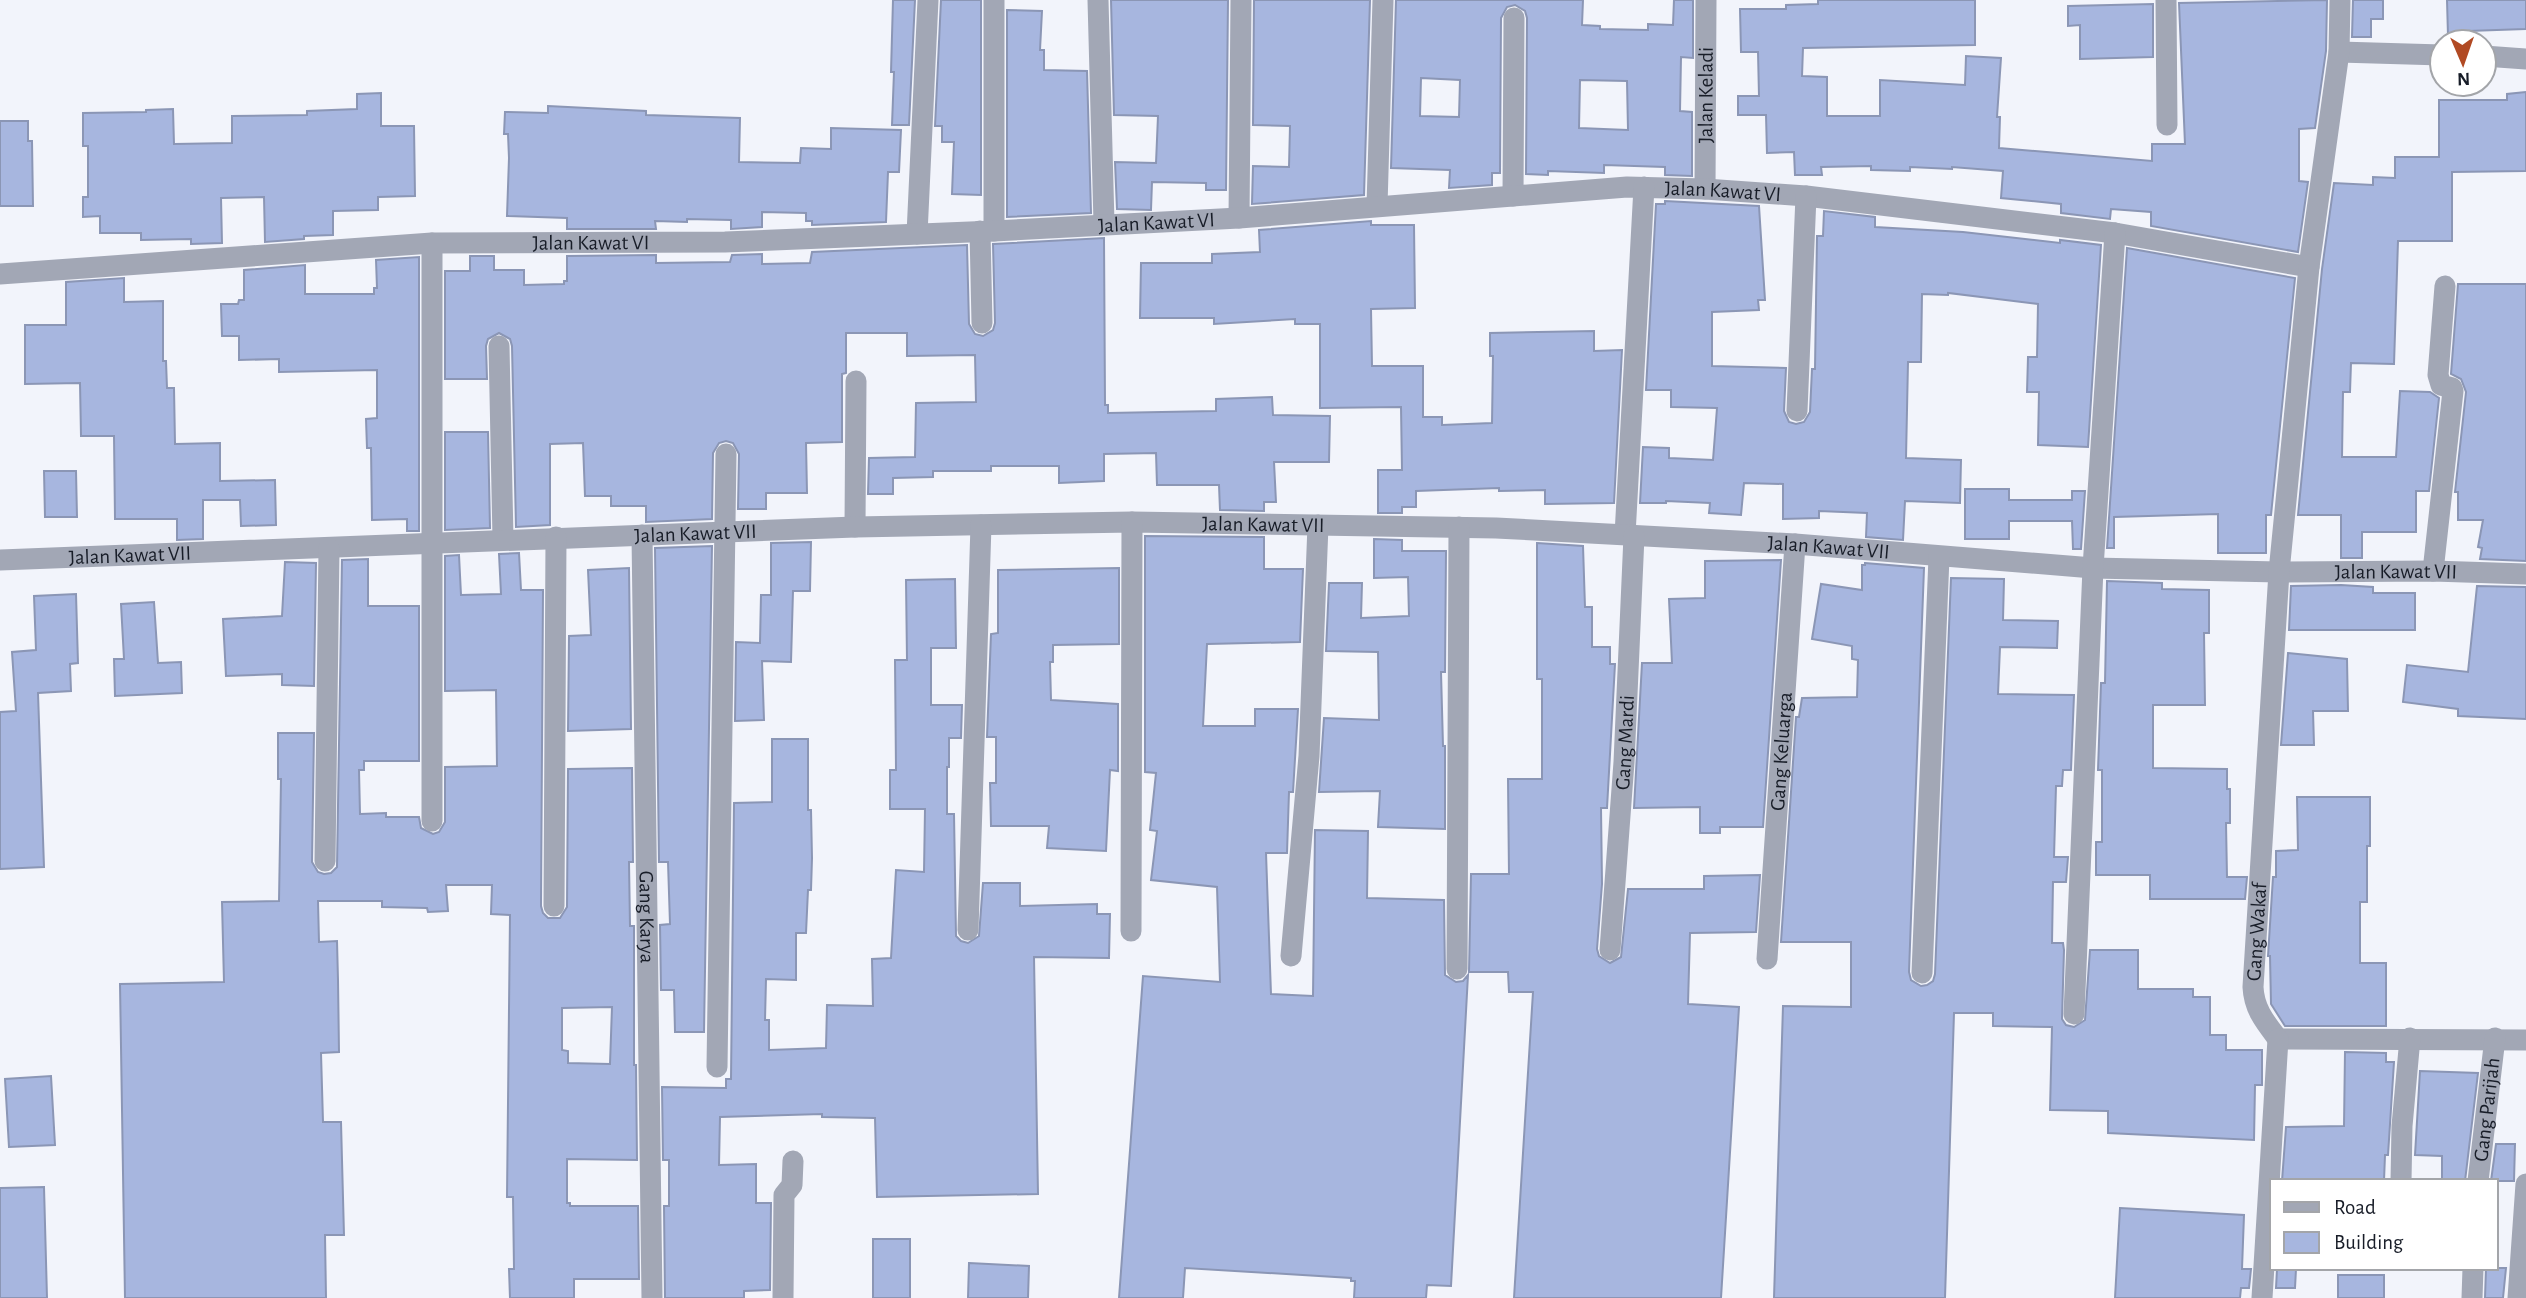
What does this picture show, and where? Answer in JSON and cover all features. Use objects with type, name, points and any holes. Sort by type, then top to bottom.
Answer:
[{"type":"street","points":[[918,234],[928,0]]},
{"type":"street","points":[[982,323],[994,0]]},
{"type":"street","points":[[1098,0],[1104,223]]},
{"type":"street","points":[[1239,218],[1241,0]]},
{"type":"street","points":[[1377,206],[1383,0]]},
{"type":"street","name":"Jalan Keladi","points":[[1705,189],[1706,0]]},
{"type":"street","points":[[2166,0],[2167,125]]},
{"type":"street","name":"Gang Wakaf","points":[[2278,1039],[2259,1014],[2253,1001],[2253,987],[2279,572],[2309,267],[2339,52],[2340,0]]},
{"type":"street","points":[[1513,196],[1514,18]]},
{"type":"street","points":[[2339,52],[2428,55]]},
{"type":"street","points":[[2498,57],[2526,59]]},
{"type":"street","name":"Jalan Kawat VI","points":[[0,274],[432,243],[725,242],[1239,218],[1627,187],[1806,196],[2115,233],[2309,267]]},
{"type":"street","name":"Gang Mardi","points":[[1610,950],[1624,762],[1629,536],[1644,187]]},
{"type":"street","points":[[1797,411],[1806,196]]},
{"type":"street","points":[[2074,1014],[2093,568],[2115,233]]},
{"type":"street","points":[[432,243],[432,821]]},
{"type":"street","points":[[2433,571],[2453,391],[2452,388],[2441,385],[2438,375],[2445,286]]},
{"type":"street","points":[[499,346],[503,539]]},
{"type":"street","points":[[855,527],[856,381]]},
{"type":"street","points":[[717,1067],[726,454]]},
{"type":"street","points":[[1131,931],[1132,522]]},
{"type":"street","name":"Jalan Kawat VII","points":[[0,560],[556,537],[855,527],[1132,522],[1459,527],[1795,544],[2093,568],[2526,574]]},
{"type":"street","points":[[1291,956],[1309,756],[1318,525]]},
{"type":"street","points":[[968,930],[981,526]]},
{"type":"street","points":[[1457,969],[1459,527]]},
{"type":"street","name":"Gang Karya","points":[[642,535],[652,1298]]},
{"type":"street","points":[[554,906],[556,537]]},
{"type":"street","name":"Gang Keluarga","points":[[1767,959],[1795,544]]},
{"type":"street","points":[[325,861],[328,548]]},
{"type":"street","points":[[1922,973],[1939,557]]},
{"type":"street","points":[[2401,1179],[2402,1126],[2410,1038]]},
{"type":"street","name":"Gang Parijah","points":[[2478,1179],[2496,1038]]},
{"type":"street","points":[[2262,1298],[2278,1039],[2526,1040]]},
{"type":"street","points":[[783,1298],[784,1195],[792,1185],[793,1161]]},
{"type":"street","points":[[2518,1298],[2526,1184]]},
{"type":"street","points":[[2472,1298],[2473,1270]]},
{"type":"building","points":[[893,0],[915,0],[909,125],[892,125]]},
{"type":"building","points":[[941,0],[981,0],[981,195],[952,194],[954,142],[942,142],[942,126],[935,126]]},
{"type":"building","points":[[1111,0],[1228,0],[1226,190],[1206,190],[1206,183],[1152,182],[1151,210],[1117,209],[1115,162],[1156,163],[1158,116],[1114,115]]},
{"type":"building","points":[[1254,0],[1370,0],[1364,195],[1252,204],[1253,166],[1289,167],[1290,126],[1253,125]]},
{"type":"building","points":[[1396,0],[1583,0],[1582,25],[1600,26],[1600,29],[1648,30],[1648,24],[1673,25],[1674,0],[1693,0],[1693,58],[1681,57],[1680,111],[1692,112],[1692,176],[1665,175],[1665,167],[1604,165],[1604,173],[1548,171],[1548,175],[1526,174],[1527,18],[1525,11],[1515,5],[1507,7],[1501,18],[1500,173],[1492,173],[1492,185],[1449,188],[1450,170],[1391,168]],"holes":[[[1421,78],[1460,80],[1459,117],[1420,116]],[[1580,80],[1627,81],[1628,130],[1579,128]]]},
{"type":"building","points":[[1818,0],[1975,0],[1975,45],[1803,48],[1802,76],[1827,77],[1827,116],[1880,116],[1880,80],[1965,85],[1966,56],[2001,58],[1997,117],[2000,117],[1999,148],[2152,161],[2152,144],[2185,144],[2179,3],[2327,0],[2326,51],[2315,128],[2299,129],[2299,181],[2308,182],[2298,252],[2151,226],[2151,212],[2111,209],[2110,219],[2061,213],[2061,204],[2001,198],[2003,171],[1952,167],[1910,167],[1910,171],[1871,170],[1871,166],[1821,167],[1822,175],[1795,175],[1794,152],[1767,153],[1766,115],[1738,115],[1738,96],[1759,96],[1758,52],[1741,52],[1740,9],[1786,9],[1786,5],[1818,4]]},
{"type":"building","points":[[2353,0],[2383,0],[2383,19],[2371,19],[2371,37],[2352,37]]},
{"type":"building","points":[[2447,0],[2526,0],[2526,29],[2448,28]]},
{"type":"building","points":[[2153,4],[2153,57],[2080,59],[2080,25],[2068,26],[2068,6]]},
{"type":"building","points":[[1007,10],[1042,11],[1040,50],[1044,50],[1044,70],[1087,71],[1091,213],[1007,217]]},
{"type":"building","points":[[2526,92],[2526,171],[2452,172],[2452,241],[2398,241],[2394,364],[2351,363],[2350,392],[2343,392],[2342,457],[2396,457],[2400,391],[2430,392],[2439,398],[2429,491],[2416,491],[2416,532],[2362,532],[2362,558],[2341,558],[2341,515],[2298,515],[2322,269],[2334,183],[2373,185],[2373,177],[2395,178],[2395,157],[2439,157],[2439,100],[2507,100],[2507,94]]},
{"type":"building","points":[[381,93],[381,126],[414,126],[415,196],[378,197],[378,210],[333,211],[333,235],[265,242],[264,197],[221,198],[222,243],[191,244],[191,239],[141,240],[141,233],[100,233],[100,216],[83,217],[83,197],[88,197],[88,146],[83,146],[83,113],[173,109],[174,144],[232,143],[232,116],[307,115],[307,111],[357,109],[357,94]]},
{"type":"building","points":[[548,106],[646,111],[646,115],[740,118],[739,162],[800,163],[801,148],[831,149],[831,128],[901,130],[899,172],[888,172],[886,222],[812,225],[812,221],[806,221],[806,213],[762,212],[762,227],[731,229],[731,220],[687,219],[687,222],[655,221],[656,229],[567,229],[567,218],[507,216],[509,158],[508,134],[504,134],[505,112],[548,113]]},
{"type":"building","points":[[0,121],[28,121],[28,141],[32,141],[33,206],[0,206]]},
{"type":"building","points":[[1665,201],[1759,206],[1765,300],[1758,300],[1759,310],[1712,312],[1712,366],[1786,368],[1784,411],[1789,422],[1796,424],[1804,422],[1810,412],[1812,369],[1815,369],[1817,236],[1823,236],[1824,211],[1875,217],[1875,227],[2101,245],[2088,447],[2038,445],[2039,392],[2027,392],[2028,357],[2037,357],[2038,304],[1948,293],[1922,294],[1921,362],[1908,362],[1906,458],[1961,460],[1960,503],[1905,501],[1903,540],[1866,537],[1867,513],[1819,511],[1819,518],[1783,519],[1783,484],[1744,483],[1741,515],[1709,513],[1710,503],[1640,503],[1643,447],[1669,448],[1669,458],[1713,460],[1717,408],[1671,407],[1671,390],[1646,390],[1656,204],[1665,204]]},
{"type":"building","points":[[1371,221],[1371,225],[1414,225],[1415,308],[1371,309],[1372,366],[1423,366],[1423,417],[1442,417],[1442,425],[1492,423],[1493,356],[1490,356],[1490,333],[1594,331],[1594,351],[1622,350],[1614,503],[1545,504],[1545,490],[1499,491],[1499,488],[1416,491],[1416,507],[1402,507],[1402,513],[1378,513],[1378,470],[1402,470],[1401,407],[1320,408],[1320,324],[1295,324],[1295,319],[1214,324],[1214,318],[1140,318],[1141,263],[1212,263],[1212,254],[1260,252],[1259,230]]},
{"type":"building","points":[[1104,238],[1105,405],[1108,405],[1108,413],[1216,411],[1216,399],[1272,397],[1273,415],[1330,416],[1329,462],[1274,462],[1276,502],[1264,502],[1264,511],[1220,510],[1219,485],[1157,485],[1156,453],[1104,454],[1104,481],[1059,483],[1059,466],[991,466],[991,471],[933,471],[933,477],[893,478],[893,494],[868,494],[869,458],[915,457],[916,403],[976,402],[975,355],[907,356],[907,333],[846,333],[846,373],[842,374],[842,442],[806,443],[807,493],[766,493],[766,509],[738,509],[739,454],[733,443],[726,441],[719,443],[713,453],[712,519],[646,522],[646,506],[611,506],[611,496],[585,496],[583,443],[550,444],[550,525],[516,527],[510,339],[499,333],[488,339],[487,379],[445,379],[445,271],[470,271],[470,256],[494,256],[494,270],[524,270],[524,285],[564,284],[564,281],[567,281],[567,256],[656,255],[656,263],[730,262],[732,255],[762,254],[762,264],[810,263],[812,252],[967,245],[969,324],[975,334],[983,336],[993,330],[995,323],[993,244]]},
{"type":"building","points":[[2127,248],[2295,278],[2271,515],[2266,515],[2266,553],[2218,553],[2218,514],[2114,517],[2114,548],[2107,548]]},
{"type":"building","points":[[419,257],[419,531],[407,531],[407,519],[372,520],[371,448],[367,448],[366,419],[377,418],[377,370],[279,372],[279,359],[239,360],[239,336],[222,336],[221,304],[238,304],[239,300],[244,300],[244,270],[305,265],[305,294],[374,294],[374,288],[377,288],[376,260]]},
{"type":"building","points":[[124,278],[124,302],[163,301],[163,361],[166,361],[167,388],[174,388],[175,444],[220,443],[220,481],[275,480],[276,525],[241,526],[240,500],[203,500],[203,539],[177,540],[177,519],[115,519],[114,436],[81,436],[80,383],[25,384],[25,325],[66,325],[66,282]]},
{"type":"building","points":[[2458,284],[2526,284],[2526,561],[2480,559],[2482,548],[2478,547],[2483,520],[2458,520],[2458,492],[2455,492],[2466,392],[2461,379],[2451,374]]},
{"type":"building","points":[[445,432],[488,432],[490,528],[445,530]]},
{"type":"building","points":[[44,471],[76,471],[77,517],[45,517]]},
{"type":"building","points":[[1965,489],[2009,489],[2009,500],[2072,500],[2072,491],[2085,491],[2081,549],[2073,549],[2072,521],[2009,521],[2009,539],[1965,539]]},
{"type":"building","points":[[1145,536],[1264,537],[1264,569],[1303,569],[1300,642],[1207,644],[1203,726],[1255,726],[1255,709],[1298,709],[1293,792],[1289,792],[1287,853],[1266,853],[1271,994],[1313,996],[1315,830],[1368,831],[1367,898],[1444,900],[1445,975],[1456,982],[1463,981],[1468,975],[1451,1286],[1427,1285],[1426,1298],[1354,1298],[1355,1281],[1351,1281],[1351,1278],[1185,1268],[1183,1298],[1119,1298],[1143,976],[1220,982],[1217,887],[1151,880],[1157,831],[1150,830],[1156,773],[1145,772]]},
{"type":"building","points":[[1374,539],[1402,540],[1402,551],[1446,551],[1445,672],[1441,672],[1445,746],[1445,829],[1378,827],[1380,791],[1319,792],[1324,718],[1379,720],[1378,652],[1326,651],[1329,583],[1362,583],[1361,618],[1409,616],[1408,577],[1374,578]]},
{"type":"building","points":[[811,542],[810,591],[793,591],[791,662],[762,661],[764,720],[735,721],[736,642],[760,643],[761,595],[771,595],[771,543]]},
{"type":"building","points":[[1537,543],[1583,546],[1585,607],[1592,607],[1592,647],[1610,647],[1610,664],[1615,664],[1607,808],[1601,808],[1599,956],[1610,963],[1621,957],[1628,889],[1704,889],[1704,876],[1760,875],[1756,932],[1690,933],[1688,1004],[1739,1007],[1721,1298],[1514,1298],[1533,992],[1509,992],[1508,972],[1469,972],[1471,874],[1509,874],[1508,779],[1542,779],[1542,679],[1537,679]]},
{"type":"building","points":[[712,546],[704,1032],[675,1032],[674,990],[661,990],[660,925],[670,924],[668,862],[659,862],[655,548]]},
{"type":"building","points":[[519,553],[521,590],[543,590],[541,906],[548,918],[560,918],[567,907],[568,769],[632,768],[633,862],[629,862],[630,926],[634,926],[637,1160],[567,1159],[567,1203],[570,1203],[570,1206],[638,1206],[639,1279],[574,1279],[574,1298],[510,1298],[509,1269],[514,1269],[513,1197],[507,1197],[510,915],[491,914],[492,885],[446,885],[448,911],[428,912],[427,908],[382,907],[382,901],[318,901],[319,942],[337,941],[339,1052],[321,1053],[323,1122],[341,1122],[344,1235],[325,1235],[326,1298],[125,1298],[120,984],[224,982],[222,902],[279,901],[281,779],[278,779],[278,733],[314,733],[312,862],[318,872],[324,874],[331,873],[337,867],[342,560],[368,559],[368,606],[419,606],[419,761],[364,761],[364,770],[359,770],[360,814],[386,813],[386,817],[419,817],[421,828],[433,834],[439,832],[445,822],[445,767],[497,766],[496,690],[445,691],[445,556],[459,555],[461,595],[501,594],[499,554]],"holes":[[[612,1007],[610,1064],[568,1063],[568,1051],[562,1050],[562,1008]]]},
{"type":"building","points":[[1781,560],[1763,827],[1720,827],[1720,833],[1700,833],[1700,807],[1634,808],[1642,663],[1672,663],[1669,599],[1705,598],[1705,561]]},
{"type":"building","points":[[285,562],[316,563],[314,686],[282,685],[282,674],[226,676],[223,619],[282,616]]},
{"type":"building","points":[[1865,563],[1924,568],[1909,972],[1911,980],[1921,986],[1927,985],[1933,981],[1935,974],[1951,578],[2004,579],[2003,620],[2058,621],[2057,648],[2000,647],[1998,694],[2074,695],[2071,770],[2063,770],[2062,786],[2056,786],[2054,857],[2068,857],[2066,882],[2053,882],[2052,943],[2063,943],[2064,950],[2062,1019],[2066,1025],[2074,1027],[2085,1020],[2090,950],[2138,950],[2138,989],[2193,989],[2193,997],[2210,997],[2210,1035],[2226,1035],[2226,1050],[2262,1050],[2262,1085],[2255,1085],[2254,1140],[2108,1133],[2108,1111],[2050,1110],[2052,1027],[1993,1026],[1993,1013],[1954,1013],[1945,1298],[1774,1298],[1783,1006],[1851,1007],[1851,942],[1781,942],[1796,717],[1799,717],[1802,698],[1857,697],[1858,660],[1852,659],[1852,646],[1812,639],[1821,584],[1862,590],[1862,565]]},
{"type":"building","points":[[629,568],[631,729],[568,731],[569,636],[591,635],[588,570]]},
{"type":"building","points":[[1119,568],[1119,644],[1053,645],[1053,662],[1050,662],[1051,700],[1118,704],[1118,771],[1110,770],[1106,851],[1047,848],[1049,826],[991,826],[990,783],[996,783],[996,737],[987,737],[991,634],[998,633],[998,570]]},
{"type":"building","points":[[955,579],[956,648],[931,648],[931,705],[962,705],[961,738],[949,738],[947,767],[947,814],[954,814],[956,936],[968,943],[979,936],[983,883],[1020,883],[1020,906],[1097,904],[1097,914],[1110,914],[1109,958],[1034,957],[1038,1194],[877,1197],[875,1118],[822,1117],[822,1114],[720,1117],[719,1165],[756,1164],[756,1203],[771,1203],[770,1290],[744,1291],[744,1298],[665,1298],[664,1206],[669,1206],[669,1160],[663,1160],[662,1087],[726,1088],[726,1079],[731,1079],[734,803],[772,802],[772,739],[808,739],[808,810],[811,810],[812,858],[806,933],[796,933],[796,980],[766,979],[765,1020],[769,1020],[769,1050],[826,1048],[827,1005],[873,1006],[872,959],[891,958],[896,870],[924,872],[925,809],[890,809],[890,770],[896,770],[895,660],[907,660],[906,580]]},
{"type":"building","points":[[2107,581],[2162,583],[2162,589],[2209,590],[2209,633],[2204,633],[2205,705],[2153,705],[2153,768],[2227,769],[2230,823],[2226,823],[2227,877],[2247,877],[2245,899],[2150,899],[2150,875],[2096,875],[2096,842],[2102,842],[2102,770],[2098,770],[2101,683],[2105,683]]},
{"type":"building","points":[[2291,586],[2373,587],[2373,593],[2415,593],[2415,630],[2289,630]]},
{"type":"building","points":[[2477,586],[2526,587],[2526,719],[2458,716],[2458,709],[2403,702],[2407,665],[2468,672]]},
{"type":"building","points":[[76,594],[78,663],[70,664],[71,691],[38,693],[44,867],[0,869],[0,712],[16,711],[12,652],[36,650],[34,596]]},
{"type":"building","points":[[154,602],[158,663],[181,662],[182,693],[115,696],[114,659],[124,659],[121,604]]},
{"type":"building","points":[[2288,653],[2347,659],[2348,711],[2313,711],[2314,745],[2281,745]]},
{"type":"building","points":[[2297,797],[2370,797],[2367,902],[2360,902],[2360,963],[2386,963],[2386,1026],[2285,1026],[2271,1004],[2268,956],[2276,851],[2298,850]]},
{"type":"building","points":[[2345,1052],[2386,1053],[2386,1062],[2394,1062],[2384,1179],[2282,1179],[2286,1127],[2344,1126]]},
{"type":"building","points":[[2420,1071],[2478,1073],[2465,1179],[2442,1179],[2442,1156],[2415,1155]]},
{"type":"building","points":[[51,1076],[55,1145],[9,1147],[5,1079]]},
{"type":"building","points":[[2496,1144],[2515,1144],[2514,1181],[2491,1179]]},
{"type":"building","points":[[44,1187],[47,1298],[0,1298],[0,1188]]},
{"type":"building","points":[[2120,1208],[2244,1215],[2242,1269],[2251,1269],[2249,1288],[2241,1288],[2240,1298],[2115,1298]]},
{"type":"building","points":[[873,1239],[910,1239],[910,1298],[873,1298]]},
{"type":"building","points":[[969,1263],[1029,1266],[1028,1298],[968,1298]]},
{"type":"building","points":[[2506,1268],[2503,1298],[2485,1298],[2486,1270]]},
{"type":"building","points":[[2277,1270],[2296,1270],[2295,1288],[2276,1288]]},
{"type":"building","points":[[2338,1275],[2384,1275],[2384,1298],[2338,1298]]}]
